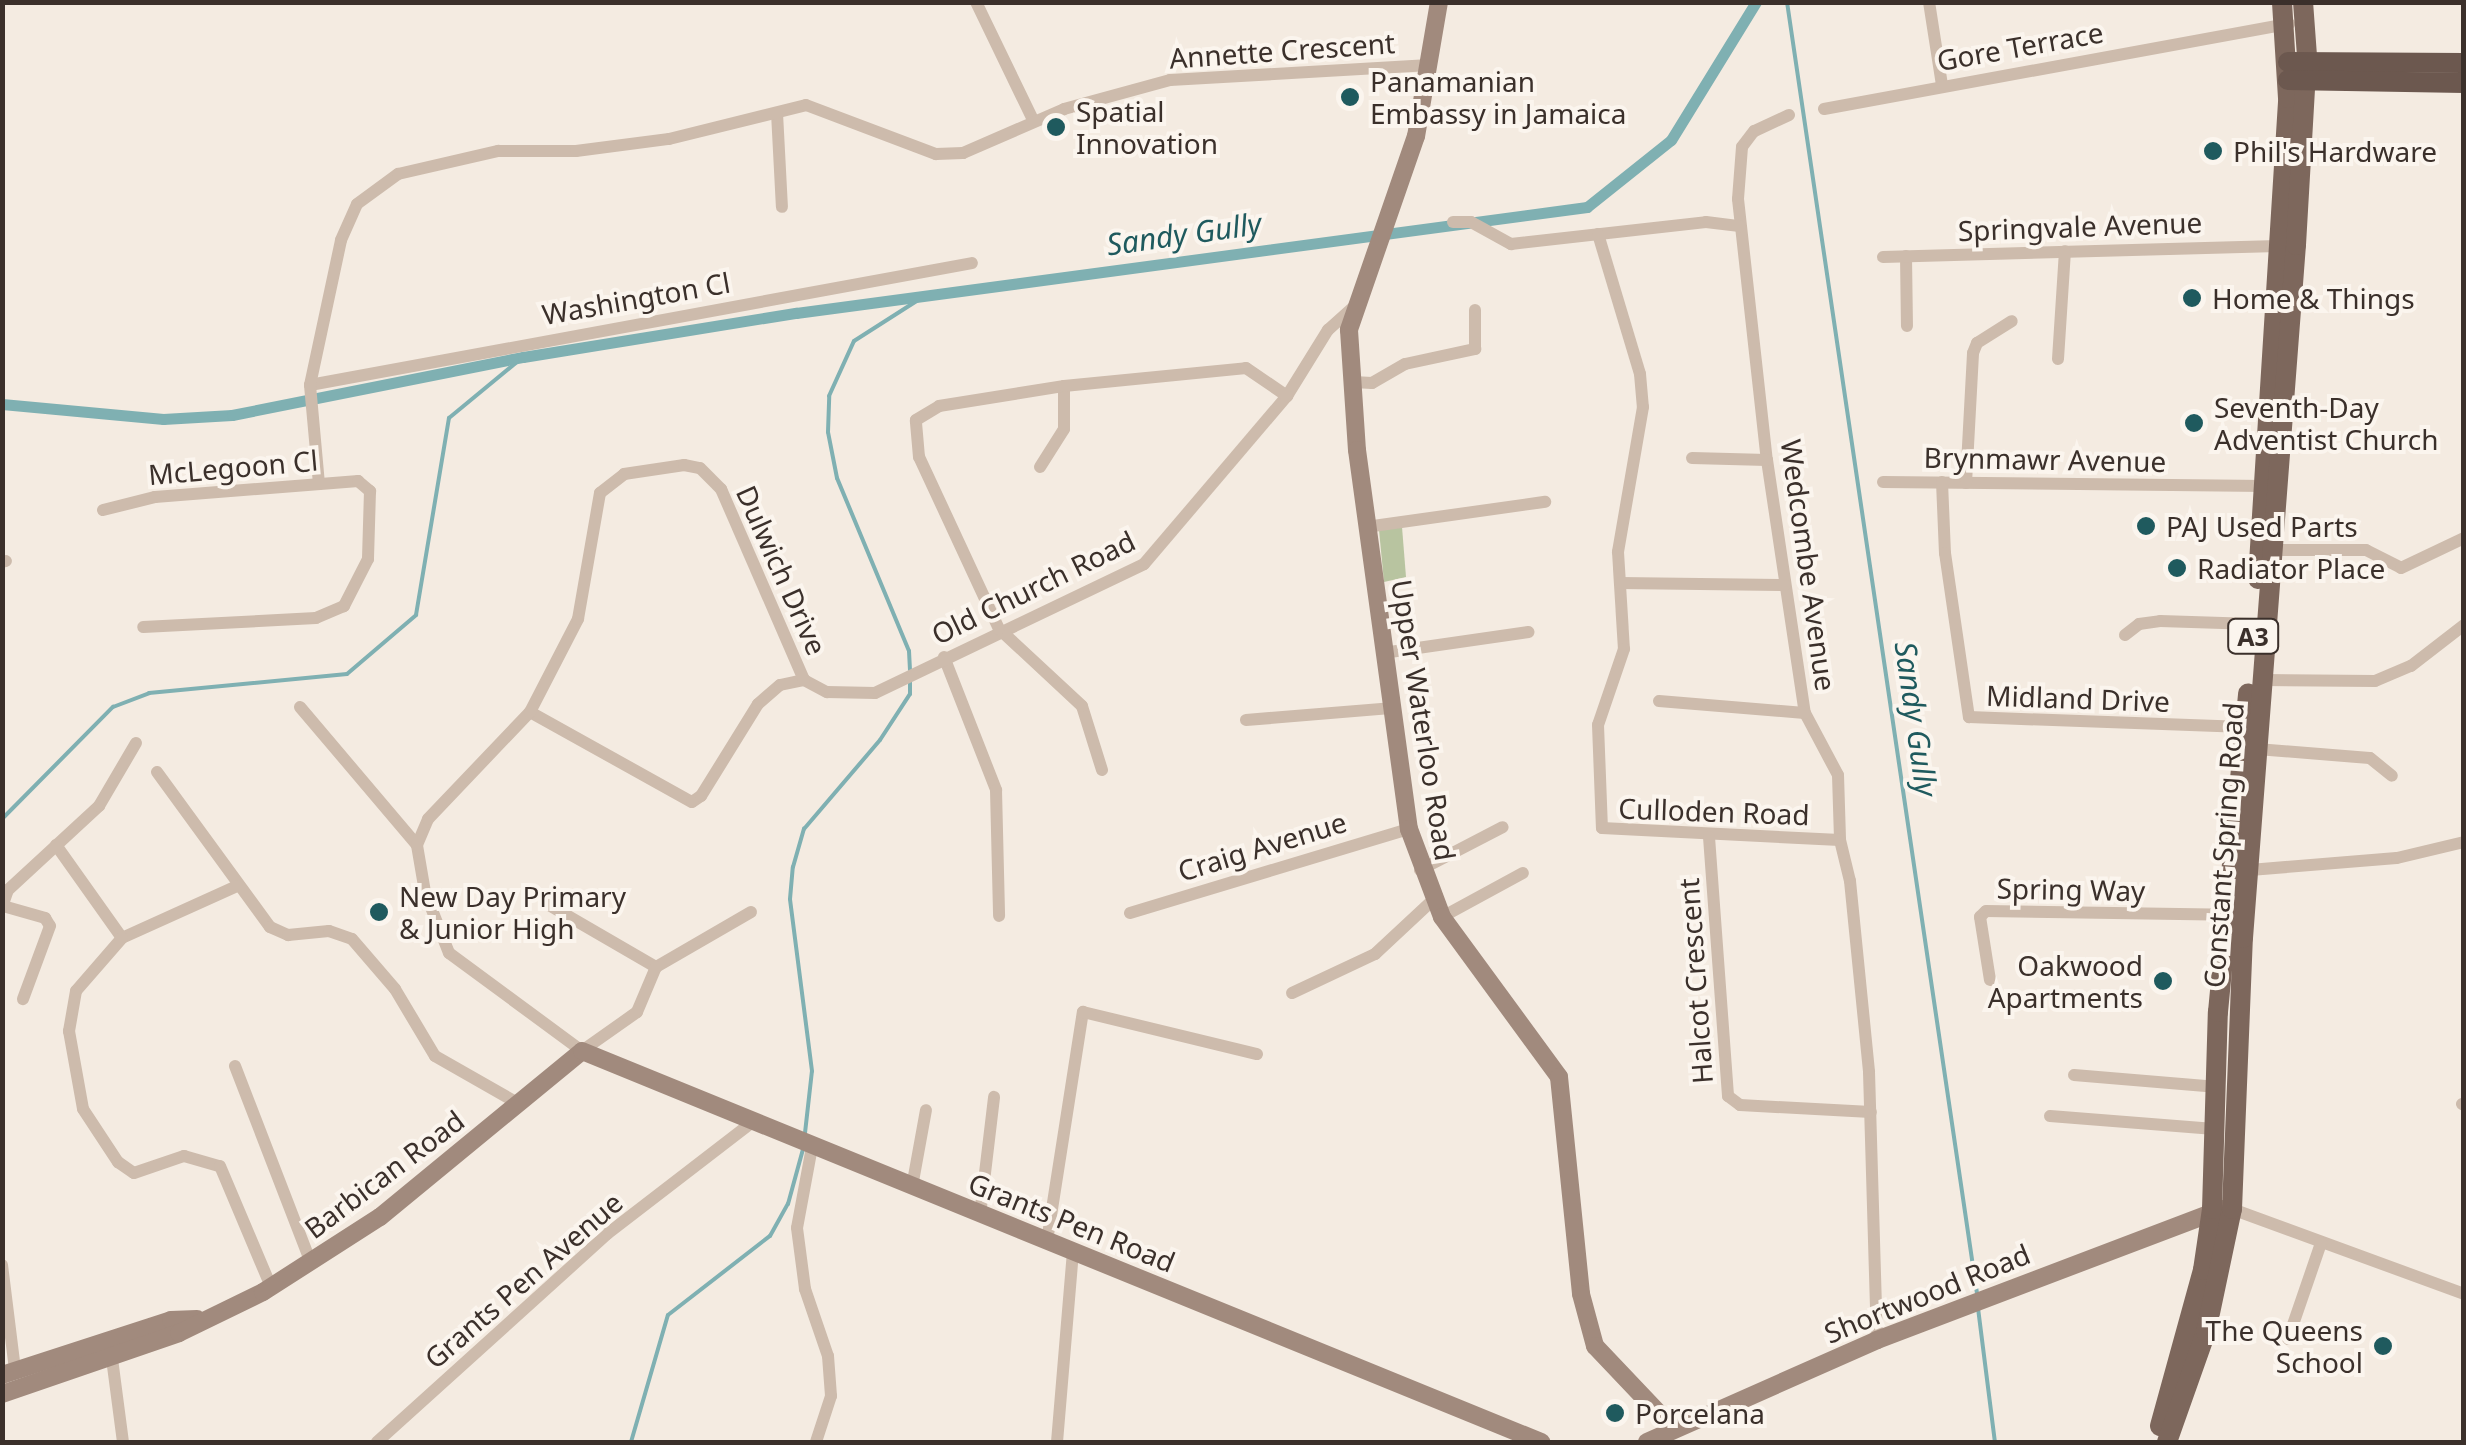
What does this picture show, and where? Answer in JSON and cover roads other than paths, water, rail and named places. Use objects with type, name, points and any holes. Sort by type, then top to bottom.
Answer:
[{"type":"highway","points":[[2297,71],[2464,63]]},
{"type":"highway","points":[[2297,71],[2464,82]]},
{"type":"main road","points":[[1354,306],[1416,136],[1439,2]]},
{"type":"main road","name":"Constant Spring Road","points":[[2167,1442],[2206,1332],[2222,1209],[2250,870],[2274,550],[2297,71],[2298,16],[2282,2]]},
{"type":"main road","name":"Constant Spring Road","points":[[2154,1442],[2222,1209],[2217,1087],[2228,915],[2265,486],[2278,246],[2297,71]]},
{"type":"main road","name":"Upper Waterloo Road","points":[[1354,306],[1353,382],[1366,527],[1410,829],[1420,870],[1438,909],[1559,1077],[1587,1324],[1595,1346],[1672,1427]]},
{"type":"main road","name":"Barbican Road","points":[[9,1372],[202,1318],[271,1288],[380,1217],[582,1051]]},
{"type":"main road","name":"Grants Pen Road","points":[[582,1051],[1541,1442]]},
{"type":"main road","name":"Shortwood Road","points":[[1647,1442],[1672,1427],[1877,1340],[2222,1209]]},
{"type":"main road","name":"Barbican Road","points":[[2,1394],[110,1346]]},
{"type":"street","points":[[976,2],[1033,120]]},
{"type":"street","points":[[1929,2],[1942,85]]},
{"type":"street","name":"Gore Terrace","points":[[1824,110],[2298,16]]},
{"type":"street","name":"Annette Crescent","points":[[319,484],[310,385],[341,240],[358,204],[388,179],[498,151],[620,147],[819,107],[936,154],[964,153],[1033,120],[1186,77],[1430,65]]},
{"type":"street","points":[[776,113],[782,207]]},
{"type":"street","name":"Wedcombe Avenue","points":[[1788,116],[1754,132],[1742,147],[1740,226],[1767,460],[1805,712],[1838,776],[1840,840],[1850,881],[1871,1112],[1877,1340]]},
{"type":"street","points":[[1453,222],[1472,222],[1511,244],[1706,222],[1740,226]]},
{"type":"street","points":[[1598,234],[1640,374],[1643,407],[1620,537],[1620,583],[1785,585]]},
{"type":"street","name":"Springvale Avenue","points":[[1883,257],[2278,246]]},
{"type":"street","points":[[2058,359],[2065,251]]},
{"type":"street","points":[[1906,256],[1908,326]]},
{"type":"street","name":"Washington Cl","points":[[310,385],[972,263]]},
{"type":"street","name":"Old Church Road","points":[[804,680],[843,695],[875,693],[999,629],[1144,564],[1287,396],[1328,330],[1354,306]]},
{"type":"street","points":[[1353,382],[1372,383],[1405,364],[1476,349],[1475,310]]},
{"type":"street","points":[[1966,483],[1973,353],[1977,343],[2012,321]]},
{"type":"street","points":[[1102,770],[1082,706],[999,629],[919,457],[916,420],[939,406],[1064,386],[1246,368],[1287,396]]},
{"type":"street","points":[[1040,468],[1064,429],[1064,386]]},
{"type":"street","points":[[1692,458],[1767,460]]},
{"type":"street","name":"Dulwich Drive","points":[[417,845],[428,819],[530,712],[578,619],[600,494],[624,474],[667,464],[700,468],[721,489],[804,680]]},
{"type":"street","name":"Brynmawr Avenue","points":[[1884,482],[2265,486]]},
{"type":"street","name":"Midland Drive","points":[[1942,482],[1945,553],[1969,718],[2245,727]]},
{"type":"street","name":"McLegoon Cl","points":[[103,510],[155,497],[319,484],[367,485],[368,559],[344,606],[316,618],[143,627]]},
{"type":"street","points":[[1366,527],[1546,502]]},
{"type":"street","points":[[2274,550],[2366,550],[2401,568],[2464,538]]},
{"type":"street","name":"Culloden Road","points":[[1620,583],[1624,649],[1598,725],[1605,833],[1840,840]]},
{"type":"street","points":[[2125,635],[2160,620],[2254,624]]},
{"type":"street","points":[[2262,680],[2375,681],[2412,666],[2464,625]]},
{"type":"street","points":[[1383,653],[1528,632]]},
{"type":"street","points":[[944,657],[996,790],[999,916]]},
{"type":"street","points":[[530,712],[692,802],[702,796],[758,704],[780,686],[804,680]]},
{"type":"street","points":[[1659,701],[1805,712]]},
{"type":"street","points":[[300,707],[417,845],[426,892],[449,953],[582,1051],[638,1012],[656,967],[750,912]]},
{"type":"street","points":[[1246,720],[1391,708]]},
{"type":"street","points":[[23,999],[50,926],[45,918],[3,906],[8,890],[112,784],[136,743]]},
{"type":"street","points":[[2258,750],[2377,759],[2392,776]]},
{"type":"street","points":[[157,772],[237,886],[278,933],[338,931],[352,938],[395,990],[435,1056],[519,1104]]},
{"type":"street","points":[[1420,870],[1504,827]]},
{"type":"street","name":"Craig Avenue","points":[[1130,913],[1410,829]]},
{"type":"street","name":"Halcot Crescent","points":[[1710,837],[1728,1096],[1740,1105],[1871,1112]]},
{"type":"street","points":[[2250,870],[2397,858],[2464,842]]},
{"type":"street","points":[[56,845],[122,938]]},
{"type":"street","points":[[1292,992],[1378,952],[1438,909],[1523,873]]},
{"type":"street","points":[[237,886],[122,938],[76,992],[68,1018],[83,1110],[118,1162],[134,1173],[184,1156],[220,1166],[271,1288]]},
{"type":"street","points":[[549,905],[656,967]]},
{"type":"street","name":"Spring Way","points":[[1990,980],[1980,918],[1986,911],[2228,915]]},
{"type":"street","points":[[1047,1241],[1084,1012],[1257,1054]]},
{"type":"street","points":[[235,1066],[311,1263]]},
{"type":"street","points":[[2074,1075],[2217,1087]]},
{"type":"street","points":[[980,1214],[994,1097]]},
{"type":"street","points":[[912,1187],[926,1110]]},
{"type":"street","points":[[2050,1116],[2217,1129]]},
{"type":"street","name":"Grants Pen Avenue","points":[[377,1442],[607,1234],[751,1123]]},
{"type":"street","points":[[812,1147],[797,1228],[805,1290],[828,1356],[831,1396],[816,1442]]},
{"type":"street","points":[[2222,1209],[2464,1294]]},
{"type":"street","points":[[2288,1339],[2321,1243]]},
{"type":"street","points":[[1057,1442],[1072,1252]]},
{"type":"street","points":[[2,1264],[9,1372]]},
{"type":"street","points":[[110,1346],[123,1442]]},
{"type":"waterway","name":"Sandy Gully","points":[[2,404],[163,419],[232,415],[523,357],[796,313],[1587,207],[1671,140],[1756,2]]},
{"type":"waterway","name":"Sandy Gully","points":[[1787,2],[1977,1294]]},
{"type":"waterway","points":[[910,670],[909,651],[837,478],[828,432],[829,396],[854,341],[926,295]]},
{"type":"waterway","points":[[2,819],[113,707],[149,693],[347,674],[416,615],[449,418],[523,357]]},
{"type":"waterway","points":[[805,1133],[812,1071],[790,899],[793,867],[804,829],[880,740],[910,694],[910,679]]},
{"type":"waterway","points":[[631,1442],[668,1315],[770,1236],[788,1204],[803,1149]]},
{"type":"waterway","name":"Sandy Gully","points":[[1978,1308],[1995,1442]]},
{"type":"place","name":"Panamanian Embassy in Jamaica","points":[[1350,97]]},
{"type":"place","name":"Spatial Innovation","points":[[1056,127]]},
{"type":"place","name":"Phil's Hardware","points":[[2213,151]]},
{"type":"place","name":"Home & Things","points":[[2192,298]]},
{"type":"place","name":"Seventh-Day Adventist Church","points":[[2194,423]]},
{"type":"place","name":"PAJ Used Parts","points":[[2146,526]]},
{"type":"place","name":"Radiator Place","points":[[2177,568]]},
{"type":"place","name":"New Day Primary & Junior High","points":[[379,912]]},
{"type":"place","name":"Oakwood Apartments","points":[[2163,981]]},
{"type":"place","name":"The Queens School","points":[[2383,1346]]},
{"type":"place","name":"Porcelana","points":[[1615,1413]]}]
